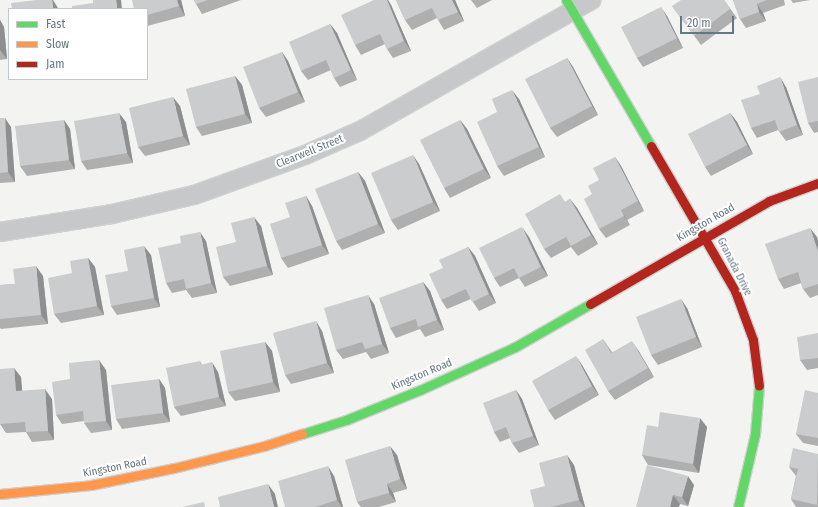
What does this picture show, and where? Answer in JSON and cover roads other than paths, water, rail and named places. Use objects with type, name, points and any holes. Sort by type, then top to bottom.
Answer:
[{"type":"street","name":"Clearwell Street","points":[[0,232],[112,214],[194,195],[305,155],[360,131],[569,6],[592,0]]},
{"type":"street","name":"Granada Drive","points":[[569,6],[735,291],[753,340],[759,380],[755,434],[738,507]]},
{"type":"street","name":"Kingston Road","points":[[0,494],[91,485],[174,468],[264,446],[346,420],[420,390],[515,347],[769,201],[818,183]]}]
